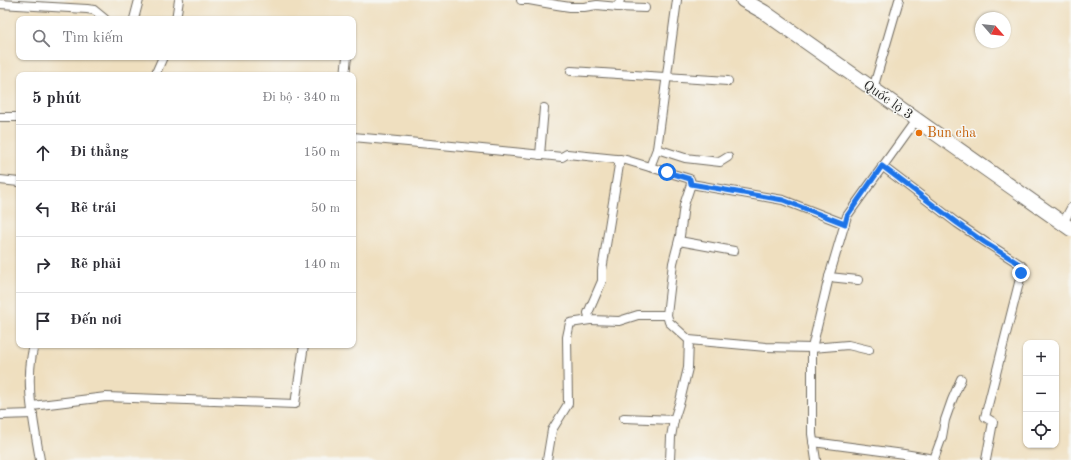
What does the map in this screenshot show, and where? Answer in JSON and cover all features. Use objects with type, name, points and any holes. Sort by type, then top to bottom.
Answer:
[{"type":"highway","name":"Quốc lộ 3","points":[[748,1],[1067,226]]},
{"type":"street","points":[[135,16],[139,0]]},
{"type":"street","points":[[176,16],[179,0]]},
{"type":"street","points":[[520,0],[584,7],[619,3],[645,8]]},
{"type":"street","points":[[650,167],[657,149],[677,0]]},
{"type":"street","points":[[873,89],[899,0]]},
{"type":"street","points":[[0,4],[87,9],[94,10],[101,16]]},
{"type":"street","points":[[156,72],[162,60]]},
{"type":"street","points":[[345,72],[347,60]]},
{"type":"street","points":[[571,71],[728,81]]},
{"type":"street","points":[[540,155],[544,108]]},
{"type":"street","points":[[0,117],[16,117]]},
{"type":"street","points":[[816,460],[812,434],[812,348],[829,277],[847,216],[916,120]]},
{"type":"street","points":[[356,138],[562,157],[567,154],[620,159],[690,179],[691,184],[684,205],[679,241],[673,263],[667,316],[669,322],[689,340],[766,347],[812,348],[848,345],[869,350]]},
{"type":"street","points":[[657,149],[685,158],[720,162],[728,157]]},
{"type":"street","points":[[590,320],[588,313],[602,281],[602,270],[620,159]]},
{"type":"street","points":[[882,166],[957,223],[1023,267],[985,417],[993,422],[986,460]]},
{"type":"street","points":[[0,180],[16,182]]},
{"type":"street","points":[[691,184],[783,200],[845,224]]},
{"type":"street","points":[[1067,226],[1071,208]]},
{"type":"street","points":[[679,241],[734,251]]},
{"type":"street","points":[[829,277],[858,280]]},
{"type":"street","points":[[547,460],[552,430],[568,404],[567,337],[570,322],[590,320],[619,321],[638,315],[667,316]]},
{"type":"street","points":[[670,460],[671,437],[674,420],[688,368],[689,340]]},
{"type":"street","points":[[34,348],[30,377],[32,410],[40,460]]},
{"type":"street","points":[[0,415],[106,397],[295,404],[304,348]]},
{"type":"street","points":[[813,442],[901,457],[937,459],[945,420],[961,379]]},
{"type":"street","points":[[624,418],[674,420]]},
{"type":"place","name":"Bun cha","points":[[919,133]]},
{"type":"route","points":[[667,172],[690,179],[691,184],[783,200],[845,224],[847,216],[882,166],[957,223],[1021,265],[1023,267],[1021,273]]}]
